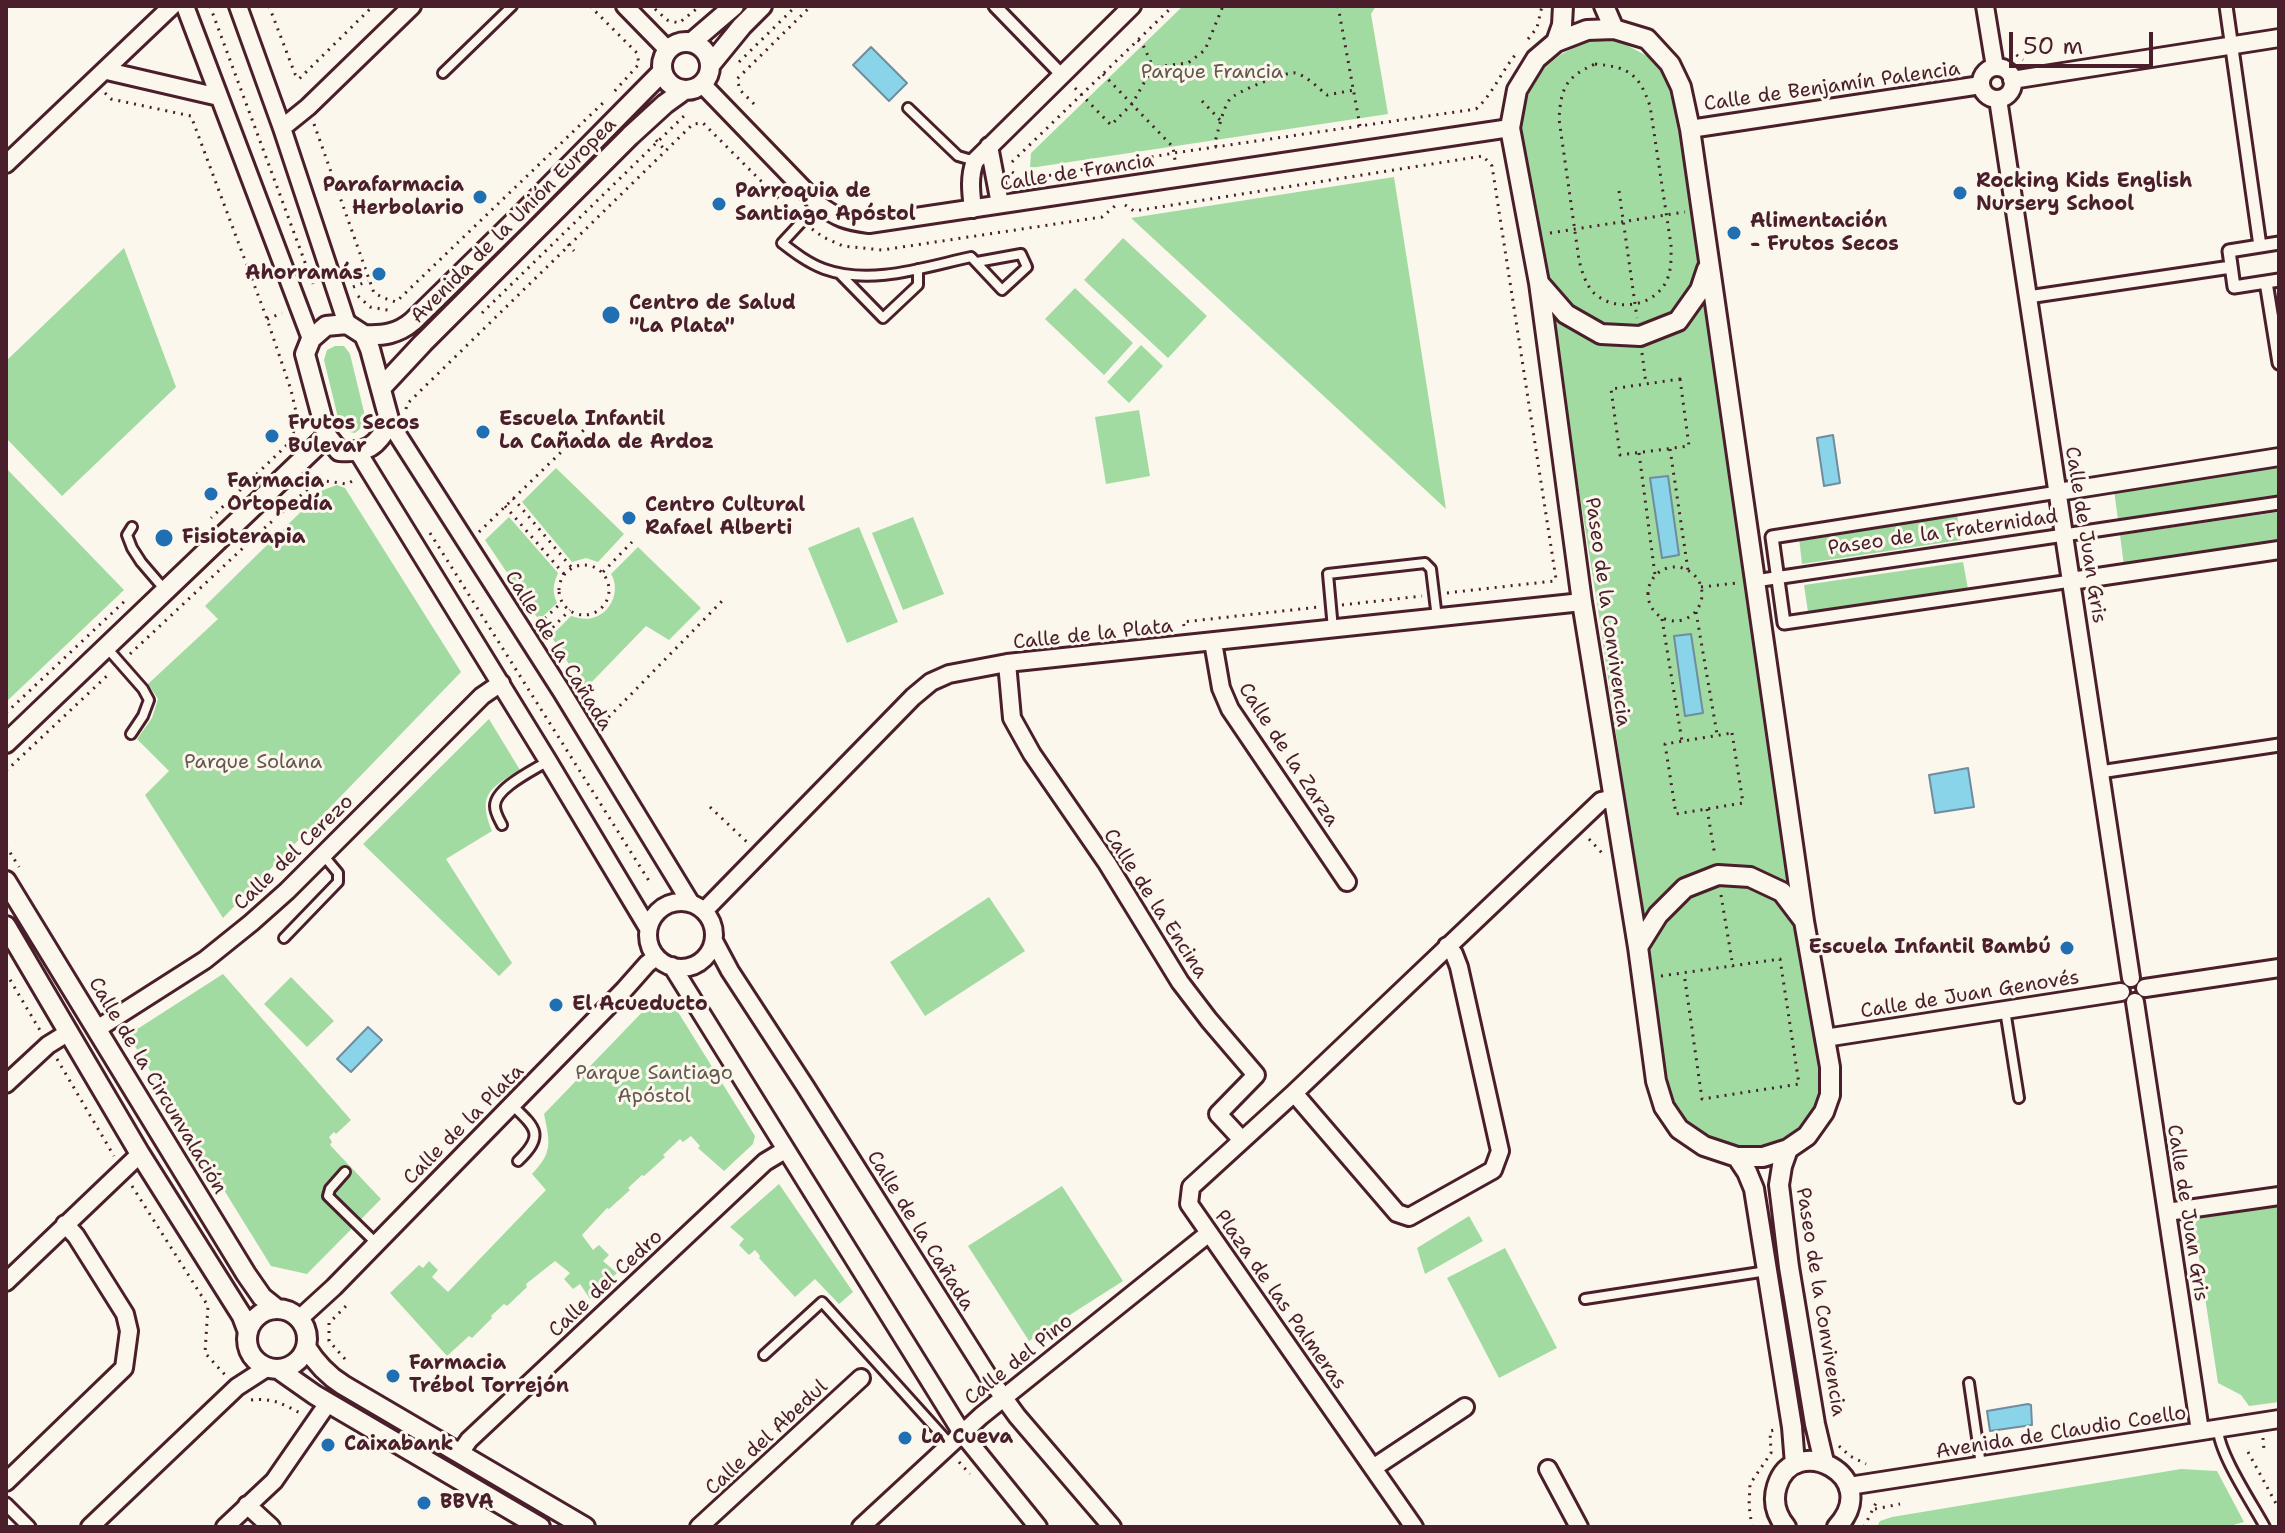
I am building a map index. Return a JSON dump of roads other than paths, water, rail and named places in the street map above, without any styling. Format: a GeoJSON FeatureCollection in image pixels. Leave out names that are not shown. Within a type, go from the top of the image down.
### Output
{"type":"FeatureCollection","features":[{"type":"Feature","properties":{"kind":"street"},"geometry":{"type":"LineString","coordinates":[[6,164],[172,6]]}},
{"type":"Feature","properties":{"kind":"street"},"geometry":{"type":"LineString","coordinates":[[185,6],[311,339]]}},
{"type":"Feature","properties":{"kind":"street"},"geometry":{"type":"LineString","coordinates":[[238,6],[347,324]]}},
{"type":"Feature","properties":{"kind":"street"},"geometry":{"type":"LineString","coordinates":[[282,128],[308,107],[412,6]]}},
{"type":"Feature","properties":{"kind":"street"},"geometry":{"type":"LineString","coordinates":[[625,6],[668,50]]}},
{"type":"Feature","properties":{"kind":"street"},"geometry":{"type":"LineString","coordinates":[[692,42],[708,54],[711,64],[709,76],[706,88],[683,91],[666,81],[662,72],[668,50],[675,45],[692,42],[734,6]]}},
{"type":"Feature","properties":{"kind":"street"},"geometry":{"type":"LineString","coordinates":[[711,64],[762,6]]}},
{"type":"Feature","properties":{"kind":"street"},"geometry":{"type":"LineString","coordinates":[[995,6],[1061,74]]}},
{"type":"Feature","properties":{"kind":"street"},"geometry":{"type":"LineString","coordinates":[[973,209],[971,170],[1061,74],[1132,6]]}},
{"type":"Feature","properties":{"kind":"street"},"geometry":{"type":"LineString","coordinates":[[1556,42],[1562,25],[1563,6]]}},
{"type":"Feature","properties":{"kind":"street"},"geometry":{"type":"LineString","coordinates":[[1604,6],[1614,29]]}},
{"type":"Feature","properties":{"kind":"street"},"geometry":{"type":"LineString","coordinates":[[1985,6],[1995,67]]}},
{"type":"Feature","properties":{"kind":"street"},"geometry":{"type":"LineString","coordinates":[[2226,6],[2260,246]]}},
{"type":"Feature","properties":{"kind":"street","name":"Paseo de la Convivencia"},"geometry":{"type":"LineString","coordinates":[[1614,29],[1647,39],[1670,64],[1681,87],[1690,129],[1804,921],[1830,1067],[1830,1095],[1824,1112],[1807,1136],[1788,1149],[1763,1157],[1737,1157],[1704,1146],[1679,1129],[1664,1107],[1656,1081],[1638,947],[1582,602],[1539,283],[1510,128],[1517,90],[1536,59],[1556,42],[1587,30],[1614,29]]}},
{"type":"Feature","properties":{"kind":"street"},"geometry":{"type":"LineString","coordinates":[[2012,80],[2279,38]]}},
{"type":"Feature","properties":{"kind":"street"},"geometry":{"type":"LineString","coordinates":[[1995,67],[2009,73],[2012,80],[2007,95],[1998,99],[1984,93],[1981,85],[1982,77],[1995,67]]}},
{"type":"Feature","properties":{"kind":"street","name":"Avenida de la Unión Europea"},"geometry":{"type":"LineString","coordinates":[[364,335],[381,336],[407,326],[507,230],[662,72]]}},
{"type":"Feature","properties":{"kind":"street"},"geometry":{"type":"LineString","coordinates":[[100,76],[221,102]]}},
{"type":"Feature","properties":{"kind":"street","name":"Calle de Benjamín Palencia"},"geometry":{"type":"LineString","coordinates":[[1690,129],[1981,85]]}},
{"type":"Feature","properties":{"kind":"street","name":"Calle de Francia"},"geometry":{"type":"LineString","coordinates":[[706,88],[818,204],[847,221],[869,224],[1510,128]]}},
{"type":"Feature","properties":{"kind":"street","name":"Avenida de la Unión Europea"},"geometry":{"type":"LineString","coordinates":[[381,388],[630,136],[683,91]]}},
{"type":"Feature","properties":{"kind":"street","name":"Calle de Juan Gris"},"geometry":{"type":"LineString","coordinates":[[1998,99],[2200,1431]]}},
{"type":"Feature","properties":{"kind":"street"},"geometry":{"type":"LineString","coordinates":[[985,156],[1000,204]]}},
{"type":"Feature","properties":{"kind":"street"},"geometry":{"type":"LineString","coordinates":[[2279,243],[2229,251],[2234,287],[2279,280]]}},
{"type":"Feature","properties":{"kind":"street"},"geometry":{"type":"LineString","coordinates":[[1539,283],[1566,314],[1601,334],[1640,336],[1678,321],[1700,290],[1709,265]]}},
{"type":"Feature","properties":{"kind":"street"},"geometry":{"type":"LineString","coordinates":[[2028,297],[2231,267]]}},
{"type":"Feature","properties":{"kind":"street"},"geometry":{"type":"LineString","coordinates":[[2266,282],[2279,363]]}},
{"type":"Feature","properties":{"kind":"street"},"geometry":{"type":"LineString","coordinates":[[347,324],[364,335],[381,388],[398,419],[377,444],[358,452],[339,451],[327,436],[305,354],[311,339],[326,326],[347,324]]}},
{"type":"Feature","properties":{"kind":"street","name":"Calle de la Cañada"},"geometry":{"type":"LineString","coordinates":[[398,419],[562,692],[697,907]]}},
{"type":"Feature","properties":{"kind":"street"},"geometry":{"type":"LineString","coordinates":[[6,743],[327,436]]}},
{"type":"Feature","properties":{"kind":"street"},"geometry":{"type":"LineString","coordinates":[[358,452],[648,928]]}},
{"type":"Feature","properties":{"kind":"street","name":"Paseo de la Fraternidad"},"geometry":{"type":"LineString","coordinates":[[2058,492],[2279,457]]}},
{"type":"Feature","properties":{"kind":"street"},"geometry":{"type":"LineString","coordinates":[[2058,492],[1772,537],[1784,623],[2279,550]]}},
{"type":"Feature","properties":{"kind":"street","name":"Paseo de la Fraternidad"},"geometry":{"type":"LineString","coordinates":[[1755,581],[2279,503]]}},
{"type":"Feature","properties":{"kind":"street","name":"Calle de la Plata"},"geometry":{"type":"LineString","coordinates":[[697,907],[913,697],[931,682],[949,674],[1007,663],[1582,602]]}},
{"type":"Feature","properties":{"kind":"street","name":"Calle de la Zarza"},"geometry":{"type":"LineString","coordinates":[[1213,642],[1221,688],[1230,709],[1347,882]]}},
{"type":"Feature","properties":{"kind":"street","name":"Calle de la Encina"},"geometry":{"type":"LineString","coordinates":[[1007,663],[1012,718],[1032,754],[1107,863],[1180,982],[1256,1075],[1218,1114],[1242,1140]]}},
{"type":"Feature","properties":{"kind":"street","name":"Calle del Cerezo"},"geometry":{"type":"LineString","coordinates":[[97,1029],[205,960],[251,923],[482,696],[501,683]]}},
{"type":"Feature","properties":{"kind":"street"},"geometry":{"type":"LineString","coordinates":[[2100,772],[2279,745]]}},
{"type":"Feature","properties":{"kind":"street","name":"Plaza de las Palmeras"},"geometry":{"type":"LineString","coordinates":[[1412,1526],[1189,1204],[1191,1187],[1578,822],[1601,801],[1614,798]]}},
{"type":"Feature","properties":{"kind":"street","name":"Paseo de la Convivencia"},"geometry":{"type":"LineString","coordinates":[[1638,947],[1658,915],[1685,888],[1718,875],[1750,877],[1782,892],[1804,921]]}},
{"type":"Feature","properties":{"kind":"street","name":"Calle de la Circunvalación"},"geometry":{"type":"LineString","coordinates":[[6,881],[246,1274],[262,1297],[277,1309]]}},
{"type":"Feature","properties":{"kind":"street"},"geometry":{"type":"LineString","coordinates":[[672,966],[698,963],[714,941],[711,920],[697,907],[679,901],[659,910],[652,918],[648,938],[656,957],[672,966],[956,1438],[1038,1527]]}},
{"type":"Feature","properties":{"kind":"street"},"geometry":{"type":"LineString","coordinates":[[6,926],[140,1154],[242,1316],[248,1332]]}},
{"type":"Feature","properties":{"kind":"street","name":"Calle de la Cañada"},"geometry":{"type":"LineString","coordinates":[[714,941],[730,971],[1003,1398],[1112,1527]]}},
{"type":"Feature","properties":{"kind":"street"},"geometry":{"type":"LineString","coordinates":[[1294,1093],[1397,1213],[1409,1217],[1493,1170],[1500,1151],[1459,967],[1447,946]]}},
{"type":"Feature","properties":{"kind":"street","name":"Calle de la Plata"},"geometry":{"type":"LineString","coordinates":[[299,1319],[334,1287],[656,957]]}},
{"type":"Feature","properties":{"kind":"street","name":"Calle de Juan Genovés"},"geometry":{"type":"LineString","coordinates":[[1825,1038],[2279,968]]}},
{"type":"Feature","properties":{"kind":"street"},"geometry":{"type":"LineString","coordinates":[[6,1084],[48,1045],[69,1032]]}},
{"type":"Feature","properties":{"kind":"street","name":"Paseo de la Convivencia"},"geometry":{"type":"LineString","coordinates":[[1788,1149],[1779,1185],[1789,1267],[1824,1462]]}},
{"type":"Feature","properties":{"kind":"street","name":"Calle del Cedro"},"geometry":{"type":"LineString","coordinates":[[460,1453],[469,1440],[765,1162],[785,1150]]}},
{"type":"Feature","properties":{"kind":"street"},"geometry":{"type":"LineString","coordinates":[[6,1282],[140,1154]]}},
{"type":"Feature","properties":{"kind":"street"},"geometry":{"type":"LineString","coordinates":[[1737,1157],[1754,1189],[1792,1427],[1795,1464]]}},
{"type":"Feature","properties":{"kind":"street"},"geometry":{"type":"LineString","coordinates":[[2167,1212],[2279,1196]]}},
{"type":"Feature","properties":{"kind":"street"},"geometry":{"type":"LineString","coordinates":[[6,1482],[124,1368],[129,1331],[125,1314],[76,1236],[65,1224]]}},
{"type":"Feature","properties":{"kind":"street","name":"Calle del Pino"},"geometry":{"type":"LineString","coordinates":[[861,1527],[1003,1398],[1209,1233]]}},
{"type":"Feature","properties":{"kind":"street"},"geometry":{"type":"LineString","coordinates":[[90,1527],[237,1387],[273,1368],[291,1365],[300,1358],[307,1337],[299,1319],[289,1311],[277,1309],[264,1312],[253,1320],[248,1332],[247,1343],[258,1362],[273,1368],[540,1527]]}},
{"type":"Feature","properties":{"kind":"street"},"geometry":{"type":"LineString","coordinates":[[306,1347],[330,1377],[585,1527]]}},
{"type":"Feature","properties":{"kind":"street","name":"Calle del Abedul"},"geometry":{"type":"LineString","coordinates":[[699,1527],[861,1378]]}},
{"type":"Feature","properties":{"kind":"street"},"geometry":{"type":"LineString","coordinates":[[225,1527],[274,1481],[328,1403]]}},
{"type":"Feature","properties":{"kind":"street"},"geometry":{"type":"LineString","coordinates":[[1373,1468],[1465,1407]]}},
{"type":"Feature","properties":{"kind":"street","name":"Avenida de Claudio Coello"},"geometry":{"type":"LineString","coordinates":[[1849,1486],[2279,1419]]}},
{"type":"Feature","properties":{"kind":"street"},"geometry":{"type":"LineString","coordinates":[[1779,1525],[1774,1497],[1778,1481],[1795,1464],[1808,1460],[1834,1467],[1849,1486],[1850,1505],[1846,1518],[1837,1527]]}},
{"type":"Feature","properties":{"kind":"street"},"geometry":{"type":"LineString","coordinates":[[1548,1469],[1579,1527]]}},
{"type":"Feature","properties":{"kind":"street"},"geometry":{"type":"LineString","coordinates":[[6,1504],[29,1527]]}},
{"type":"Feature","properties":{"kind":"street"},"geometry":{"type":"LineString","coordinates":[[247,1505],[271,1527]]}},
{"type":"Feature","properties":{"kind":"lane"},"geometry":{"type":"LineString","coordinates":[[443,73],[512,6]]}},
{"type":"Feature","properties":{"kind":"lane"},"geometry":{"type":"LineString","coordinates":[[908,108],[958,156],[985,156]]}},
{"type":"Feature","properties":{"kind":"lane"},"geometry":{"type":"LineString","coordinates":[[818,204],[782,243],[803,259],[839,274],[874,276],[971,257],[1002,290],[1027,267],[1021,254],[977,262]]}},
{"type":"Feature","properties":{"kind":"lane"},"geometry":{"type":"LineString","coordinates":[[839,274],[883,318],[918,285],[918,269]]}},
{"type":"Feature","properties":{"kind":"lane"},"geometry":{"type":"LineString","coordinates":[[132,527],[127,535],[132,548],[166,591]]}},
{"type":"Feature","properties":{"kind":"lane"},"geometry":{"type":"LineString","coordinates":[[1333,630],[1328,574],[1425,563],[1431,569],[1437,618]]}},
{"type":"Feature","properties":{"kind":"lane"},"geometry":{"type":"LineString","coordinates":[[107,647],[149,700],[131,734]]}},
{"type":"Feature","properties":{"kind":"lane"},"geometry":{"type":"LineString","coordinates":[[502,825],[494,804],[498,794],[548,761]]}},
{"type":"Feature","properties":{"kind":"lane"},"geometry":{"type":"LineString","coordinates":[[284,938],[338,882],[338,873],[323,855]]}},
{"type":"Feature","properties":{"kind":"lane"},"geometry":{"type":"LineString","coordinates":[[2005,1010],[2019,1098]]}},
{"type":"Feature","properties":{"kind":"lane"},"geometry":{"type":"LineString","coordinates":[[512,1105],[536,1131],[529,1150],[518,1161]]}},
{"type":"Feature","properties":{"kind":"lane"},"geometry":{"type":"LineString","coordinates":[[345,1172],[330,1189],[328,1196],[376,1243]]}},
{"type":"Feature","properties":{"kind":"lane"},"geometry":{"type":"LineString","coordinates":[[1585,1299],[1768,1270]]}},
{"type":"Feature","properties":{"kind":"lane"},"geometry":{"type":"LineString","coordinates":[[764,1355],[822,1302],[956,1438]]}},
{"type":"Feature","properties":{"kind":"lane"},"geometry":{"type":"LineString","coordinates":[[1969,1383],[1981,1465]]}},
{"type":"Feature","properties":{"kind":"lane"},"geometry":{"type":"LineString","coordinates":[[2218,1429],[2218,1438],[2265,1527]]}},
{"type":"Feature","properties":{"kind":"water"},"geometry":{"type":"Polygon","coordinates":[[[871,47],[907,83],[889,101],[853,65],[871,47]]]}},
{"type":"Feature","properties":{"kind":"water"},"geometry":{"type":"Polygon","coordinates":[[[1833,435],[1840,483],[1824,486],[1817,438],[1833,435]]]}},
{"type":"Feature","properties":{"kind":"water"},"geometry":{"type":"Polygon","coordinates":[[[1668,476],[1679,555],[1662,558],[1650,478],[1668,476]]]}},
{"type":"Feature","properties":{"kind":"water"},"geometry":{"type":"Polygon","coordinates":[[[1691,634],[1703,713],[1685,716],[1674,636],[1691,634]]]}},
{"type":"Feature","properties":{"kind":"water"},"geometry":{"type":"Polygon","coordinates":[[[1968,768],[1974,807],[1935,813],[1929,775],[1968,768]]]}},
{"type":"Feature","properties":{"kind":"water"},"geometry":{"type":"Polygon","coordinates":[[[368,1027],[382,1040],[351,1072],[337,1059],[368,1027]]]}},
{"type":"Feature","properties":{"kind":"water"},"geometry":{"type":"Polygon","coordinates":[[[2031,1405],[2032,1425],[1990,1431],[1987,1411],[2031,1405]]]}},
{"type":"Feature","properties":{"kind":"place","name":"Rocking Kids English Nursery School"},"geometry":{"type":"Point","coordinates":[1960,193]}},
{"type":"Feature","properties":{"kind":"place","name":"Parafarmacia Herbolario"},"geometry":{"type":"Point","coordinates":[480,197]}},
{"type":"Feature","properties":{"kind":"place","name":"Parroquia de Santiago Apóstol"},"geometry":{"type":"Point","coordinates":[719,204]}},
{"type":"Feature","properties":{"kind":"place","name":"Alimentación - Frutos Secos"},"geometry":{"type":"Point","coordinates":[1734,233]}},
{"type":"Feature","properties":{"kind":"place","name":"Ahorramás"},"geometry":{"type":"Point","coordinates":[379,274]}},
{"type":"Feature","properties":{"kind":"place","name":"Centro de Salud \"La Plata\""},"geometry":{"type":"Point","coordinates":[611,315]}},
{"type":"Feature","properties":{"kind":"place","name":"Escuela Infantil La Cañada de Ardoz"},"geometry":{"type":"Point","coordinates":[483,432]}},
{"type":"Feature","properties":{"kind":"place","name":"Frutos Secos Bulevar"},"geometry":{"type":"Point","coordinates":[272,436]}},
{"type":"Feature","properties":{"kind":"place","name":"Farmacia Ortopedía"},"geometry":{"type":"Point","coordinates":[211,494]}},
{"type":"Feature","properties":{"kind":"place","name":"Centro Cultural Rafael Alberti"},"geometry":{"type":"Point","coordinates":[629,518]}},
{"type":"Feature","properties":{"kind":"place","name":"Fisioterapia"},"geometry":{"type":"Point","coordinates":[164,538]}},
{"type":"Feature","properties":{"kind":"place","name":"Escuela Infantil Bambú"},"geometry":{"type":"Point","coordinates":[2067,948]}},
{"type":"Feature","properties":{"kind":"place","name":"El Acueducto"},"geometry":{"type":"Point","coordinates":[556,1005]}},
{"type":"Feature","properties":{"kind":"place","name":"Farmacia Trébol Torrejón"},"geometry":{"type":"Point","coordinates":[393,1376]}},
{"type":"Feature","properties":{"kind":"place","name":"La Cueva"},"geometry":{"type":"Point","coordinates":[905,1438]}},
{"type":"Feature","properties":{"kind":"place","name":"Caixabank"},"geometry":{"type":"Point","coordinates":[328,1445]}},
{"type":"Feature","properties":{"kind":"place","name":"BBVA"},"geometry":{"type":"Point","coordinates":[424,1503]}},
{"type":"Feature","properties":{"kind":"park label","name":"Parque Francia"},"geometry":{"type":"Point","coordinates":[1212,73]}},
{"type":"Feature","properties":{"kind":"park label","name":"Parque Solana"},"geometry":{"type":"Point","coordinates":[253,763]}},
{"type":"Feature","properties":{"kind":"park label","name":"Parque Santiago Apóstol"},"geometry":{"type":"Point","coordinates":[654,1086]}}]}
